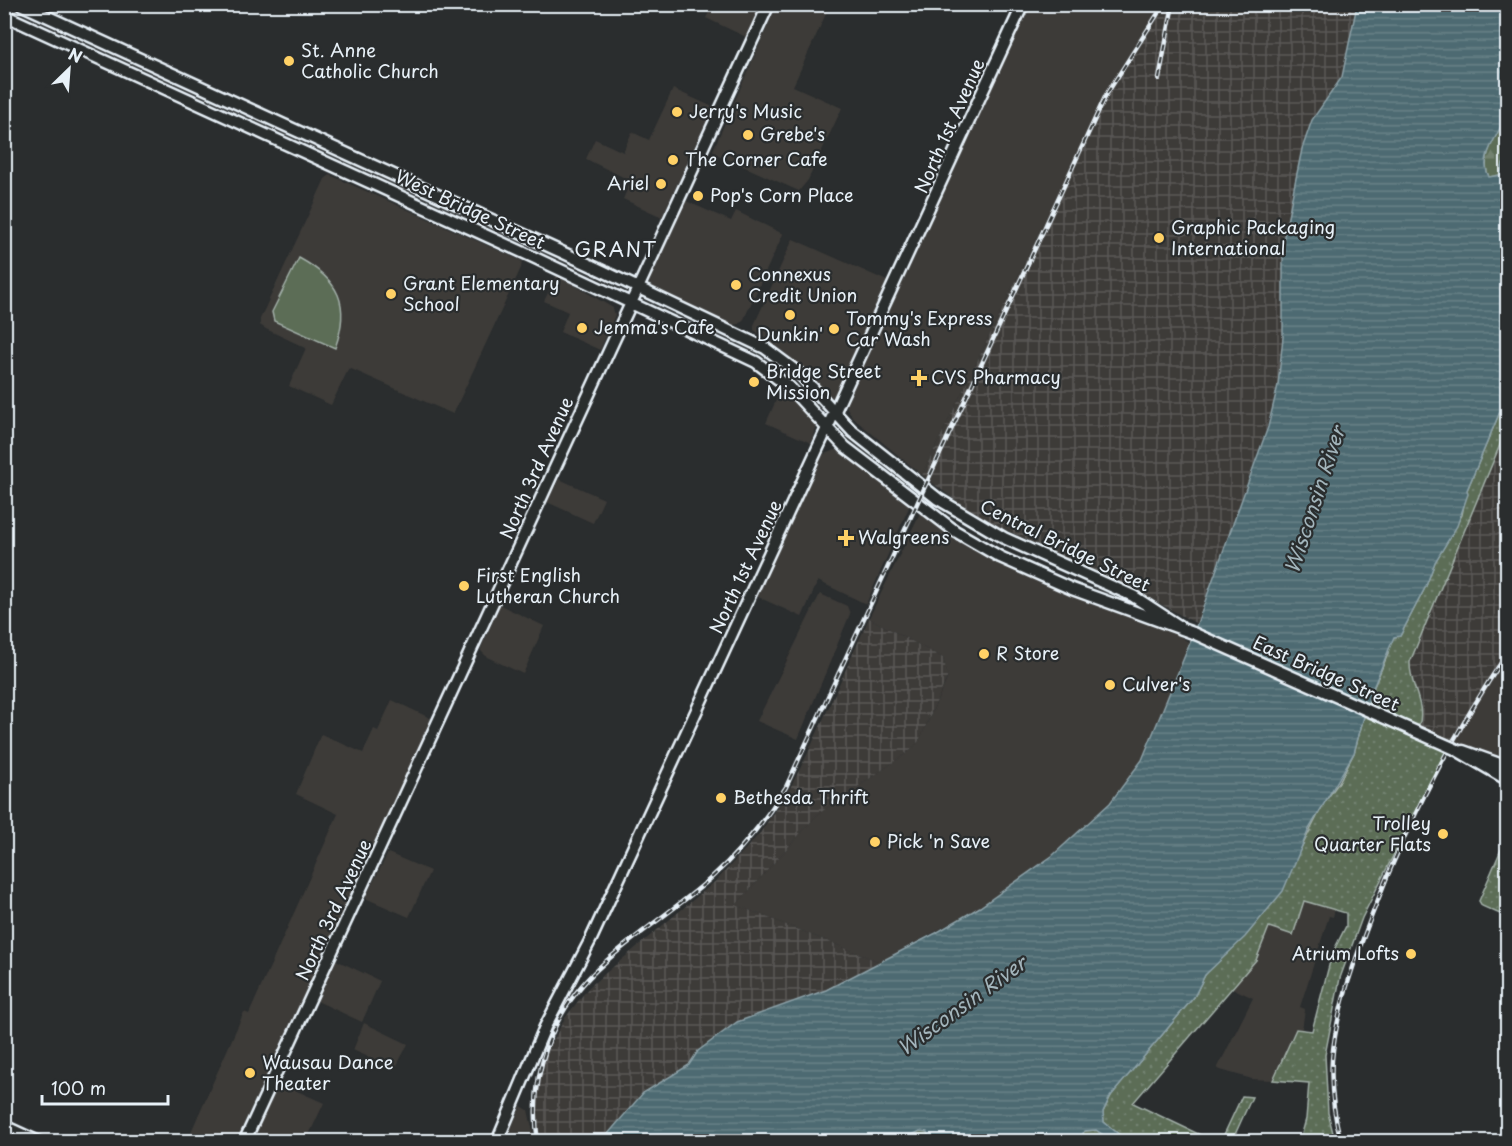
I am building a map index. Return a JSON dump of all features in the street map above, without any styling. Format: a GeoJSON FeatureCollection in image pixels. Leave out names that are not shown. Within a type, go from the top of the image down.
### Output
{"type":"FeatureCollection","features":[{"type":"Feature","properties":{"kind":"main road","name":"West Bridge Street"},"geometry":{"type":"LineString","coordinates":[[20,4],[773,352],[800,374],[835,415],[924,489]]}},
{"type":"Feature","properties":{"kind":"main road","name":"North 3rd Avenue"},"geometry":{"type":"LineString","coordinates":[[244,1142],[769,4]]}},
{"type":"Feature","properties":{"kind":"main road","name":"North 1st Avenue"},"geometry":{"type":"LineString","coordinates":[[497,1142],[548,1020],[587,948],[828,431],[1023,4]]}},
{"type":"Feature","properties":{"kind":"main road","name":"West Bridge Street"},"geometry":{"type":"LineString","coordinates":[[4,15],[514,248],[761,365],[790,388],[828,431],[917,505]]}},
{"type":"Feature","properties":{"kind":"main road","name":"Central Bridge Street"},"geometry":{"type":"LineString","coordinates":[[924,489],[1000,536],[1133,596],[1184,629]]}},
{"type":"Feature","properties":{"kind":"main road","name":"Central Bridge Street"},"geometry":{"type":"LineString","coordinates":[[917,505],[968,539],[1019,566],[1083,594],[1159,623],[1184,629]]}},
{"type":"Feature","properties":{"kind":"main road","name":"East Bridge Street"},"geometry":{"type":"LineString","coordinates":[[1184,629],[1455,749],[1508,780]]}},
{"type":"Feature","properties":{"kind":"main road","name":"East Bridge Street"},"geometry":{"type":"LineString","coordinates":[[1455,749],[1479,754],[1508,767]]}},
{"type":"Feature","properties":{"kind":"street"},"geometry":{"type":"LineString","coordinates":[[4,1125],[40,1142]]}},
{"type":"Feature","properties":{"kind":"shaded area"},"geometry":{"type":"Polygon","coordinates":[[[713,4],[761,5],[746,37],[706,18],[713,4]]]}},
{"type":"Feature","properties":{"kind":"shaded area"},"geometry":{"type":"Polygon","coordinates":[[[1277,4],[1285,8],[1287,4],[1357,5],[1342,77],[1333,93],[1283,337],[1278,385],[1267,427],[1197,624],[1135,590],[1000,527],[963,506],[922,475],[1100,107],[1160,5],[1277,4]]]}},
{"type":"Feature","properties":{"kind":"shaded area"},"geometry":{"type":"Polygon","coordinates":[[[777,5],[830,5],[793,86],[842,108],[808,180],[799,191],[716,154],[713,150],[777,5]]]}},
{"type":"Feature","properties":{"kind":"shaded area"},"geometry":{"type":"Polygon","coordinates":[[[1030,5],[1160,5],[1100,107],[922,475],[853,418],[847,408],[847,403],[1030,5]]]}},
{"type":"Feature","properties":{"kind":"shaded area"},"geometry":{"type":"Polygon","coordinates":[[[673,89],[713,107],[662,217],[623,199],[631,181],[586,159],[595,139],[623,152],[632,132],[649,140],[673,89]]]}},
{"type":"Feature","properties":{"kind":"shaded area","name":"Grant Elementary School"},"geometry":{"type":"Polygon","coordinates":[[[330,175],[522,261],[521,268],[453,414],[349,368],[331,405],[289,386],[306,348],[266,329],[260,325],[260,319],[325,179],[330,175]]]}},
{"type":"Feature","properties":{"kind":"shaded area"},"geometry":{"type":"Polygon","coordinates":[[[686,201],[731,221],[736,211],[783,234],[744,319],[739,324],[731,325],[649,285],[686,201]]]}},
{"type":"Feature","properties":{"kind":"shaded area"},"geometry":{"type":"Polygon","coordinates":[[[793,239],[887,281],[835,395],[831,398],[785,353],[754,330],[754,325],[793,239]]]}},
{"type":"Feature","properties":{"kind":"shaded area"},"geometry":{"type":"Polygon","coordinates":[[[557,275],[613,308],[615,315],[600,350],[560,332],[568,312],[544,301],[557,275]]]}},
{"type":"Feature","properties":{"kind":"shaded area"},"geometry":{"type":"Polygon","coordinates":[[[782,387],[816,425],[811,443],[766,423],[782,387]]]}},
{"type":"Feature","properties":{"kind":"shaded area"},"geometry":{"type":"Polygon","coordinates":[[[1507,428],[1507,653],[1451,740],[1419,726],[1421,704],[1411,678],[1410,662],[1507,428]]]}},
{"type":"Feature","properties":{"kind":"shaded area"},"geometry":{"type":"Polygon","coordinates":[[[835,450],[844,452],[910,505],[866,604],[818,581],[802,617],[756,596],[820,460],[824,454],[835,450]]]}},
{"type":"Feature","properties":{"kind":"shaded area"},"geometry":{"type":"Polygon","coordinates":[[[559,479],[604,499],[593,523],[547,502],[559,479]]]}},
{"type":"Feature","properties":{"kind":"shaded area"},"geometry":{"type":"Polygon","coordinates":[[[922,509],[955,531],[1159,623],[1190,643],[1142,760],[1110,802],[1052,856],[980,907],[880,962],[736,905],[817,815],[911,750],[919,741],[948,677],[943,658],[869,618],[922,509]]]}},
{"type":"Feature","properties":{"kind":"shaded area"},"geometry":{"type":"Polygon","coordinates":[[[820,594],[847,606],[850,614],[798,739],[757,721],[820,594]]]}},
{"type":"Feature","properties":{"kind":"shaded area"},"geometry":{"type":"Polygon","coordinates":[[[500,605],[544,626],[523,674],[487,657],[481,651],[500,605]]]}},
{"type":"Feature","properties":{"kind":"shaded area"},"geometry":{"type":"Polygon","coordinates":[[[869,618],[943,658],[948,676],[919,741],[911,750],[817,815],[736,905],[880,962],[826,990],[737,1022],[698,1051],[689,1065],[643,1093],[601,1141],[543,1141],[538,1131],[536,1103],[539,1079],[547,1052],[565,1018],[589,987],[718,879],[760,833],[790,788],[808,753],[869,618]]]}},
{"type":"Feature","properties":{"kind":"shaded area"},"geometry":{"type":"Polygon","coordinates":[[[1507,653],[1507,770],[1451,740],[1507,653]]]}},
{"type":"Feature","properties":{"kind":"shaded area"},"geometry":{"type":"Polygon","coordinates":[[[392,700],[432,719],[236,1141],[192,1141],[195,1134],[191,1132],[244,1012],[249,1014],[338,814],[296,794],[321,734],[363,753],[374,729],[378,731],[392,700]]]}},
{"type":"Feature","properties":{"kind":"shaded area"},"geometry":{"type":"Polygon","coordinates":[[[388,853],[430,871],[409,917],[365,898],[388,853]]]}},
{"type":"Feature","properties":{"kind":"shaded area"},"geometry":{"type":"Polygon","coordinates":[[[1304,901],[1335,909],[1333,917],[1329,916],[1300,1007],[1305,1009],[1302,1030],[1296,1029],[1273,1080],[1252,1079],[1217,1069],[1253,998],[1232,988],[1256,960],[1269,926],[1304,901]]]}},
{"type":"Feature","properties":{"kind":"shaded area"},"geometry":{"type":"Polygon","coordinates":[[[336,960],[380,981],[362,1022],[317,1001],[336,960]]]}},
{"type":"Feature","properties":{"kind":"shaded area"},"geometry":{"type":"Polygon","coordinates":[[[364,1023],[408,1044],[395,1069],[353,1050],[364,1023]]]}},
{"type":"Feature","properties":{"kind":"shaded area"},"geometry":{"type":"Polygon","coordinates":[[[279,1083],[324,1103],[306,1141],[252,1141],[279,1083]]]}},
{"type":"Feature","properties":{"kind":"shaded area"},"geometry":{"type":"Polygon","coordinates":[[[521,1106],[528,1110],[535,1141],[505,1141],[521,1106]]]}},
{"type":"Feature","properties":{"kind":"green space"},"geometry":{"type":"Polygon","coordinates":[[[1507,106],[1507,150],[1500,175],[1489,177],[1486,160],[1507,106]]]}},
{"type":"Feature","properties":{"kind":"green space"},"geometry":{"type":"Polygon","coordinates":[[[299,258],[324,275],[338,295],[342,318],[335,348],[274,321],[272,312],[299,258]]]}},
{"type":"Feature","properties":{"kind":"green space"},"geometry":{"type":"Polygon","coordinates":[[[1507,395],[1507,428],[1410,662],[1419,702],[1421,718],[1419,726],[1451,740],[1362,918],[1340,978],[1325,1055],[1328,1113],[1335,1141],[1300,1141],[1306,1119],[1309,1083],[1273,1080],[1296,1029],[1312,1031],[1332,954],[1346,926],[1346,913],[1304,901],[1293,935],[1269,927],[1256,960],[1133,1103],[1213,1141],[1127,1141],[1104,1122],[1103,1112],[1112,1094],[1194,997],[1205,975],[1300,850],[1324,803],[1339,782],[1354,753],[1369,698],[1388,654],[1389,642],[1394,637],[1400,636],[1426,586],[1435,562],[1462,515],[1467,490],[1507,395]]]}},
{"type":"Feature","properties":{"kind":"green space"},"geometry":{"type":"Polygon","coordinates":[[[1506,838],[1508,839],[1507,917],[1482,906],[1479,901],[1506,838]]]}},
{"type":"Feature","properties":{"kind":"green space"},"geometry":{"type":"Polygon","coordinates":[[[1242,1096],[1252,1097],[1232,1141],[1221,1141],[1242,1096]]]}},
{"type":"Feature","properties":{"kind":"green space"},"geometry":{"type":"Polygon","coordinates":[[[920,1130],[927,1132],[930,1141],[899,1142],[920,1130]]]}},
{"type":"Feature","properties":{"kind":"green space"},"geometry":{"type":"Polygon","coordinates":[[[1096,1130],[1112,1141],[1080,1142],[1084,1131],[1096,1130]]]}},
{"type":"Feature","properties":{"kind":"water","name":"Wisconsin River"},"geometry":{"type":"Polygon","coordinates":[[[1357,5],[1507,5],[1509,77],[1507,105],[1505,117],[1488,154],[1486,169],[1489,177],[1500,175],[1507,150],[1507,395],[1467,490],[1468,494],[1457,526],[1435,562],[1426,586],[1400,636],[1394,637],[1369,698],[1354,753],[1309,829],[1283,891],[1245,937],[1205,975],[1194,997],[1110,1097],[1103,1112],[1104,1122],[1127,1141],[1112,1141],[1096,1130],[1084,1131],[1080,1142],[930,1141],[927,1132],[920,1131],[899,1142],[601,1142],[643,1093],[689,1065],[698,1051],[737,1022],[826,990],[936,933],[980,907],[1052,856],[1110,803],[1142,760],[1190,643],[1268,427],[1278,385],[1283,337],[1283,241],[1302,149],[1312,120],[1342,77],[1357,5]]]}},
{"type":"Feature","properties":{"kind":"railway"},"geometry":{"type":"LineString","coordinates":[[538,1142],[537,1092],[541,1068],[557,1022],[570,1001],[603,964],[697,890],[732,858],[751,836],[786,787],[1106,95],[1164,4]]}},
{"type":"Feature","properties":{"kind":"railway"},"geometry":{"type":"LineString","coordinates":[[1159,79],[1173,4]]}},
{"type":"Feature","properties":{"kind":"railway"},"geometry":{"type":"LineString","coordinates":[[1341,1142],[1333,1101],[1332,1060],[1341,1006],[1357,954],[1414,815],[1467,716],[1508,652]]}},
{"type":"Feature","properties":{"kind":"place","name":"St. Anne Catholic Church"},"geometry":{"type":"Point","coordinates":[289,61]}},
{"type":"Feature","properties":{"kind":"place","name":"Jerry's Music"},"geometry":{"type":"Point","coordinates":[677,112]}},
{"type":"Feature","properties":{"kind":"place","name":"Grebe's"},"geometry":{"type":"Point","coordinates":[748,135]}},
{"type":"Feature","properties":{"kind":"place","name":"The Corner Cafe"},"geometry":{"type":"Point","coordinates":[673,160]}},
{"type":"Feature","properties":{"kind":"place","name":"Ariel"},"geometry":{"type":"Point","coordinates":[661,184]}},
{"type":"Feature","properties":{"kind":"place","name":"Pop's Corn Place"},"geometry":{"type":"Point","coordinates":[698,196]}},
{"type":"Feature","properties":{"kind":"place","name":"Graphic Packaging International"},"geometry":{"type":"Point","coordinates":[1159,238]}},
{"type":"Feature","properties":{"kind":"place","name":"Connexus Credit Union"},"geometry":{"type":"Point","coordinates":[736,285]}},
{"type":"Feature","properties":{"kind":"place","name":"Grant Elementary School"},"geometry":{"type":"Point","coordinates":[391,294]}},
{"type":"Feature","properties":{"kind":"place","name":"Dunkin'"},"geometry":{"type":"Point","coordinates":[790,315]}},
{"type":"Feature","properties":{"kind":"place","name":"Jemma's Cafe"},"geometry":{"type":"Point","coordinates":[582,328]}},
{"type":"Feature","properties":{"kind":"place","name":"Tommy's Express Car Wash"},"geometry":{"type":"Point","coordinates":[834,329]}},
{"type":"Feature","properties":{"kind":"place","name":"CVS Pharmacy"},"geometry":{"type":"Point","coordinates":[919,378]}},
{"type":"Feature","properties":{"kind":"place","name":"Bridge Street Mission"},"geometry":{"type":"Point","coordinates":[754,382]}},
{"type":"Feature","properties":{"kind":"place","name":"Walgreens"},"geometry":{"type":"Point","coordinates":[846,538]}},
{"type":"Feature","properties":{"kind":"place","name":"First English Lutheran Church"},"geometry":{"type":"Point","coordinates":[464,586]}},
{"type":"Feature","properties":{"kind":"place","name":"R Store"},"geometry":{"type":"Point","coordinates":[984,654]}},
{"type":"Feature","properties":{"kind":"place","name":"Culver's"},"geometry":{"type":"Point","coordinates":[1110,685]}},
{"type":"Feature","properties":{"kind":"place","name":"Bethesda Thrift"},"geometry":{"type":"Point","coordinates":[721,798]}},
{"type":"Feature","properties":{"kind":"place","name":"Trolley Quarter Flats"},"geometry":{"type":"Point","coordinates":[1443,834]}},
{"type":"Feature","properties":{"kind":"place","name":"Pick 'n Save"},"geometry":{"type":"Point","coordinates":[875,842]}},
{"type":"Feature","properties":{"kind":"place","name":"Atrium Lofts"},"geometry":{"type":"Point","coordinates":[1411,954]}},
{"type":"Feature","properties":{"kind":"place","name":"Wausau Dance Theater"},"geometry":{"type":"Point","coordinates":[250,1073]}},
{"type":"Feature","properties":{"kind":"district","name":"GRANT"},"geometry":{"type":"Point","coordinates":[616,250]}}]}
